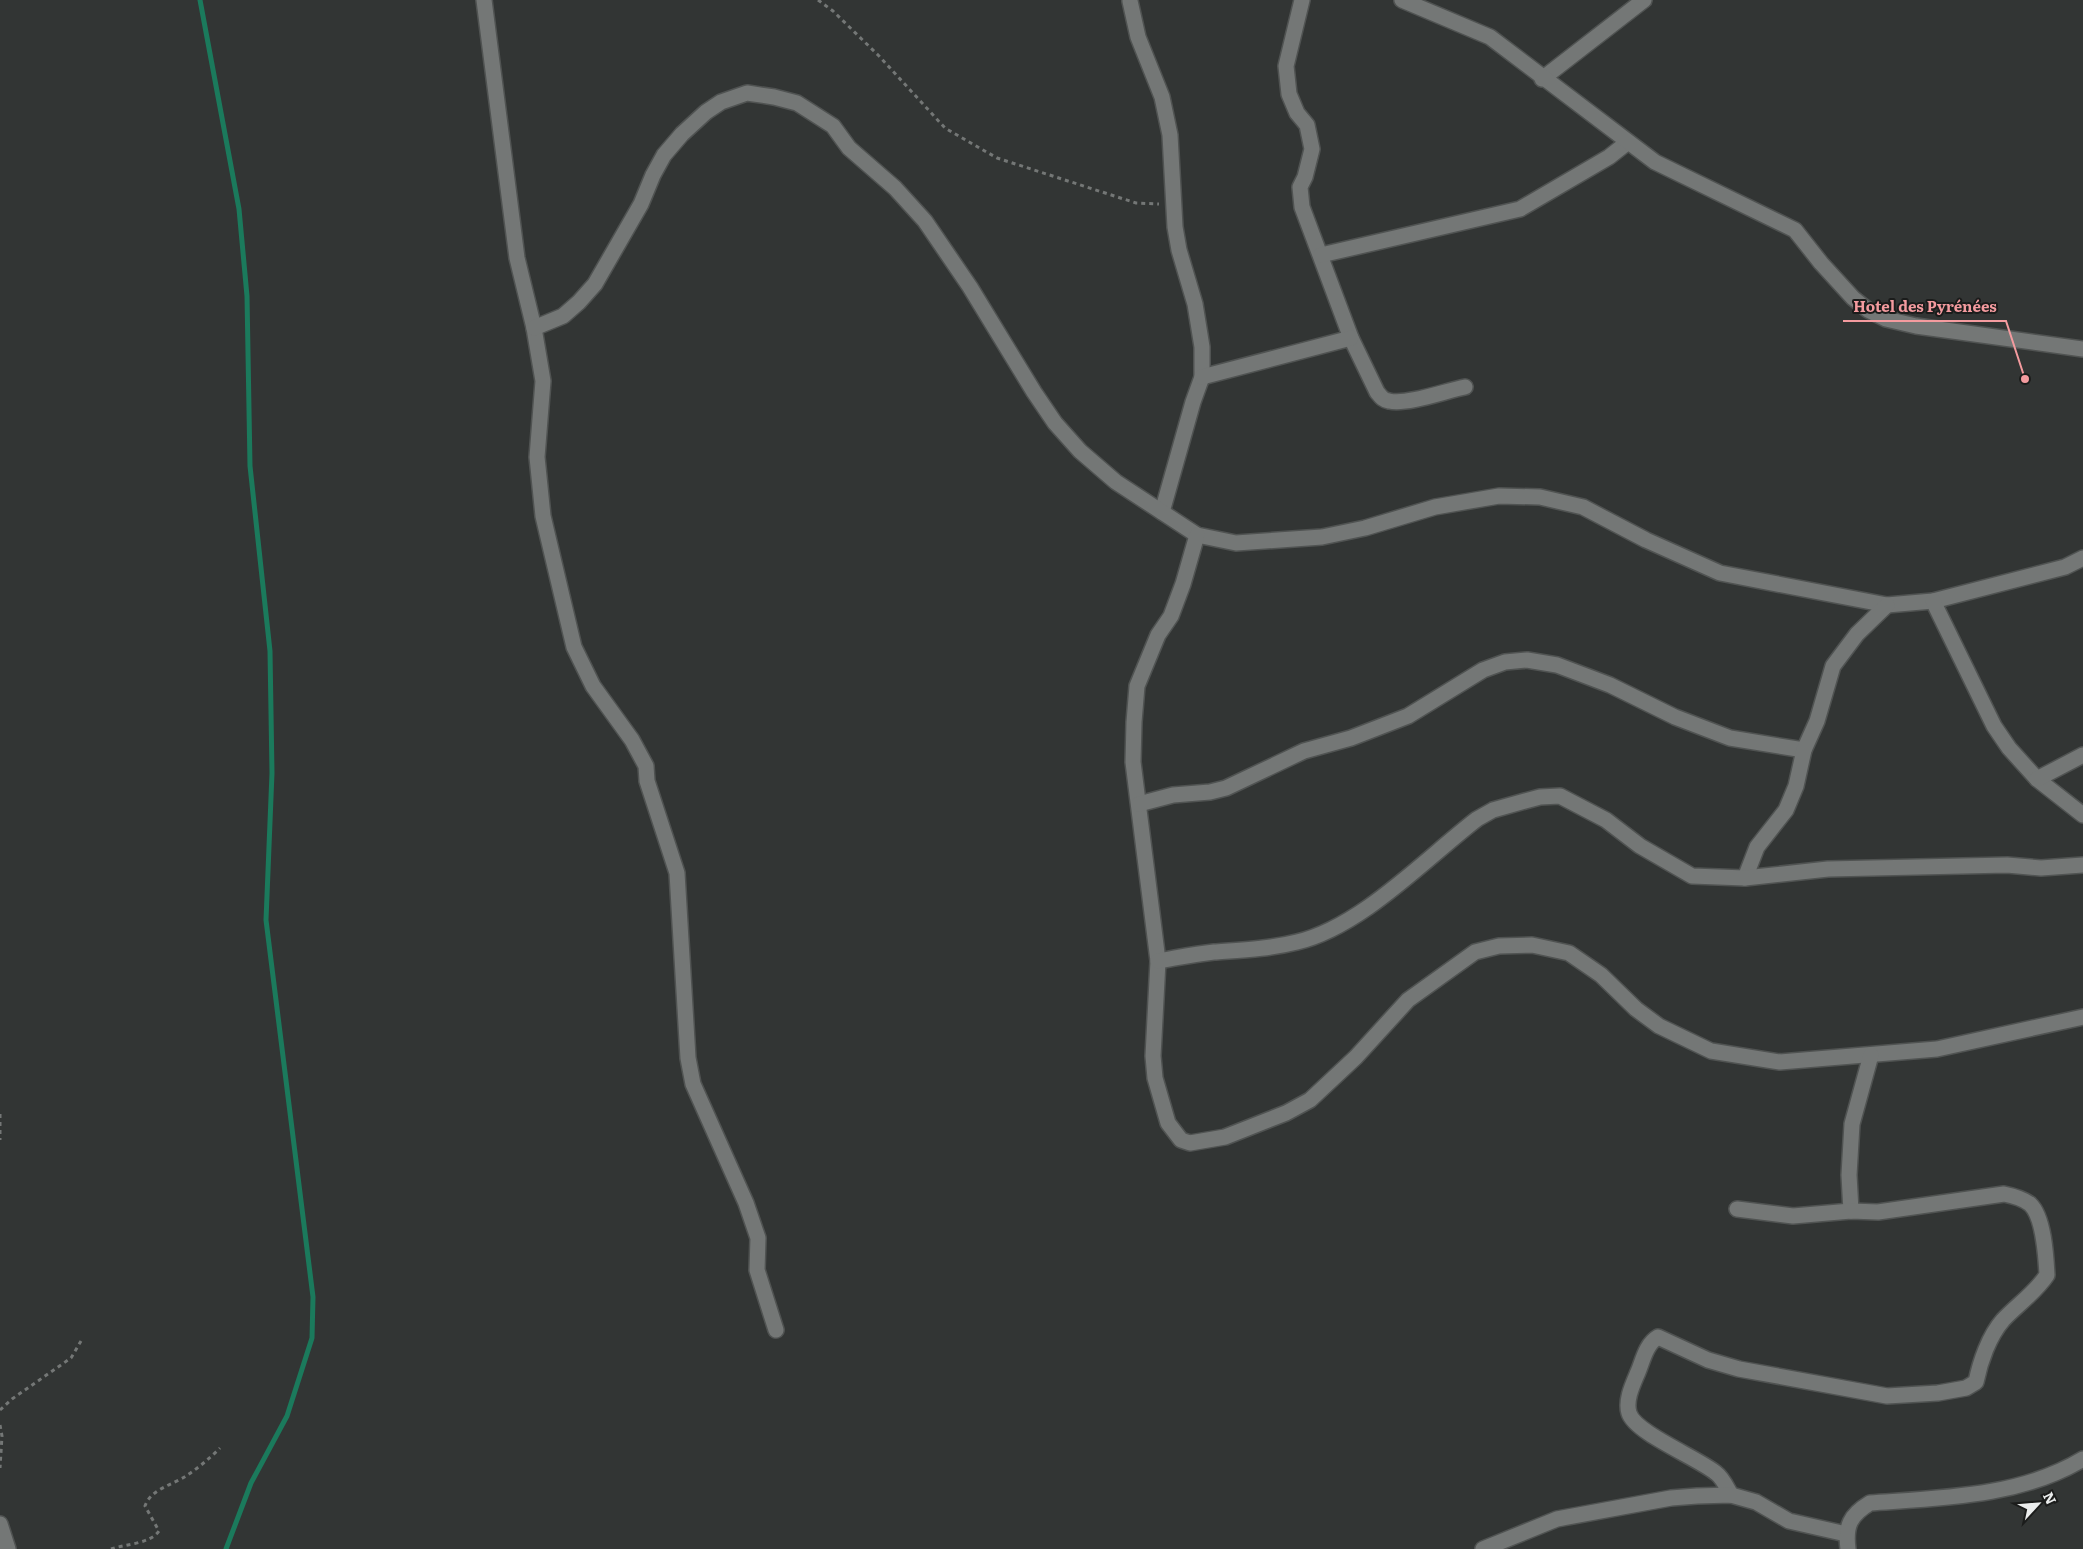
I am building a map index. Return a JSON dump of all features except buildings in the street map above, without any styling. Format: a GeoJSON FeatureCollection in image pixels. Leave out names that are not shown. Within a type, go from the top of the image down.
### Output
{"type":"FeatureCollection","features":[{"type":"Feature","properties":{"kind":"street"},"geometry":{"type":"LineString","coordinates":[[484,0],[517,258],[534,328],[543,381],[537,457],[543,516],[574,647],[593,686],[632,740],[646,766],[647,781],[676,872],[688,1058],[693,1084],[749,1212],[758,1238],[757,1270],[776,1330]]}},
{"type":"Feature","properties":{"kind":"street"},"geometry":{"type":"LineString","coordinates":[[1130,0],[1138,37],[1164,106],[1170,135],[1179,250],[1195,304],[1202,347],[1202,377],[1193,402],[1162,512]]}},
{"type":"Feature","properties":{"kind":"street"},"geometry":{"type":"LineString","coordinates":[[1302,0],[1286,66],[1289,94],[1297,113],[1307,125],[1312,149],[1305,177],[1300,187],[1302,207],[1351,338],[1382,399],[1391,402],[1465,387]]}},
{"type":"Feature","properties":{"kind":"street"},"geometry":{"type":"LineString","coordinates":[[1402,0],[1490,37],[1542,79],[1655,162],[1795,230],[1821,264],[1853,298],[1868,310],[1886,319],[1916,326],[2083,349]]}},
{"type":"Feature","properties":{"kind":"street"},"geometry":{"type":"LineString","coordinates":[[1542,79],[1644,0]]}},
{"type":"Feature","properties":{"kind":"street"},"geometry":{"type":"LineString","coordinates":[[534,328],[563,316],[595,284],[641,204],[653,174],[664,155],[682,134],[706,112],[721,102],[747,93],[774,96],[797,103],[833,126],[867,166],[895,188],[925,221],[970,287],[1005,347],[1055,423],[1080,451],[1116,482],[1197,535],[1236,543],[1312,538],[1365,528],[1435,507],[1499,496],[1540,497],[1583,507],[1646,540],[1720,573],[1887,605],[1933,601],[2057,569],[2083,558]]}},
{"type":"Feature","properties":{"kind":"street"},"geometry":{"type":"LineString","coordinates":[[1321,255],[1520,209],[1609,157],[1628,142]]}},
{"type":"Feature","properties":{"kind":"street"},"geometry":{"type":"LineString","coordinates":[[1202,377],[1351,338]]}},
{"type":"Feature","properties":{"kind":"street"},"geometry":{"type":"LineString","coordinates":[[1197,535],[1183,584],[1171,616],[1158,635],[1137,686],[1133,762],[1158,961],[1153,1056],[1155,1078],[1168,1123],[1181,1140],[1190,1143],[1225,1138],[1286,1113],[1310,1100],[1356,1057],[1408,1000],[1475,952],[1499,946],[1532,945],[1569,953],[1601,975],[1636,1009],[1659,1026],[1711,1051],[1780,1062],[1937,1049],[2083,1017]]}},
{"type":"Feature","properties":{"kind":"street"},"geometry":{"type":"LineString","coordinates":[[1933,601],[1994,726],[2009,748],[2038,779],[2083,815]]}},
{"type":"Feature","properties":{"kind":"street"},"geometry":{"type":"LineString","coordinates":[[1744,878],[1757,847],[1786,810],[1796,786],[1804,750],[1817,721],[1833,666],[1857,634],[1887,605]]}},
{"type":"Feature","properties":{"kind":"street"},"geometry":{"type":"LineString","coordinates":[[1139,804],[1173,795],[1210,792],[1226,788],[1304,751],[1351,738],[1408,716],[1483,670],[1512,661],[1527,660],[1557,665],[1610,685],[1675,717],[1730,738],[1804,750]]}},
{"type":"Feature","properties":{"kind":"street"},"geometry":{"type":"LineString","coordinates":[[2038,779],[2083,755]]}},
{"type":"Feature","properties":{"kind":"street"},"geometry":{"type":"LineString","coordinates":[[1158,961],[1213,952],[1262,948],[1298,942],[1319,934],[1357,914],[1386,893],[1477,818],[1493,810],[1540,797],[1560,796],[1576,804],[1606,820],[1676,868],[1692,876],[1744,878],[1828,870],[2007,865],[2041,868],[2083,864]]}},
{"type":"Feature","properties":{"kind":"street"},"geometry":{"type":"LineString","coordinates":[[1852,1211],[1849,1175],[1852,1124],[1871,1055]]}},
{"type":"Feature","properties":{"kind":"street"},"geometry":{"type":"LineString","coordinates":[[1731,1495],[1718,1474],[1695,1458],[1642,1428],[1629,1415],[1628,1404],[1632,1384],[1648,1347],[1654,1339],[1658,1337],[1708,1360],[1789,1379],[1886,1396],[1938,1393],[1966,1388],[1976,1382],[1979,1368],[2001,1322],[2040,1286],[2047,1275],[2040,1224],[2031,1205],[2020,1198],[2004,1194],[1878,1212],[1852,1211],[1792,1216],[1737,1209]]}},
{"type":"Feature","properties":{"kind":"street"},"geometry":{"type":"LineString","coordinates":[[1483,1549],[1557,1519],[1671,1498],[1731,1495],[1756,1502],[1789,1521],[1847,1542],[1849,1519],[1858,1510],[1870,1503],[1972,1495],[2030,1481],[2083,1459]]}},
{"type":"Feature","properties":{"kind":"street"},"geometry":{"type":"LineString","coordinates":[[0,1524],[8,1549]]}},
{"type":"Feature","properties":{"kind":"path"},"geometry":{"type":"LineString","coordinates":[[818,0],[833,11],[872,49],[945,128],[997,158],[1136,203],[1174,204]]}},
{"type":"Feature","properties":{"kind":"path"},"geometry":{"type":"LineString","coordinates":[[0,1114],[0,1140]]}},
{"type":"Feature","properties":{"kind":"path"},"geometry":{"type":"LineString","coordinates":[[0,1410],[12,1399],[71,1358],[81,1341]]}},
{"type":"Feature","properties":{"kind":"path"},"geometry":{"type":"LineString","coordinates":[[0,1425],[0,1468]]}},
{"type":"Feature","properties":{"kind":"path"},"geometry":{"type":"LineString","coordinates":[[110,1549],[144,1541],[156,1535],[159,1531],[145,1506],[147,1501],[158,1491],[183,1478],[205,1463],[220,1448]]}},
{"type":"Feature","properties":{"kind":"waterway"},"geometry":{"type":"LineString","coordinates":[[200,0],[239,209],[247,296],[250,466],[270,651],[272,773],[266,920],[313,1297],[312,1338],[287,1416],[251,1483],[226,1549]]}},
{"type":"Feature","properties":{"kind":"place","name":"Hotel des Pyrénées"},"geometry":{"type":"Point","coordinates":[2025,379]}}]}
